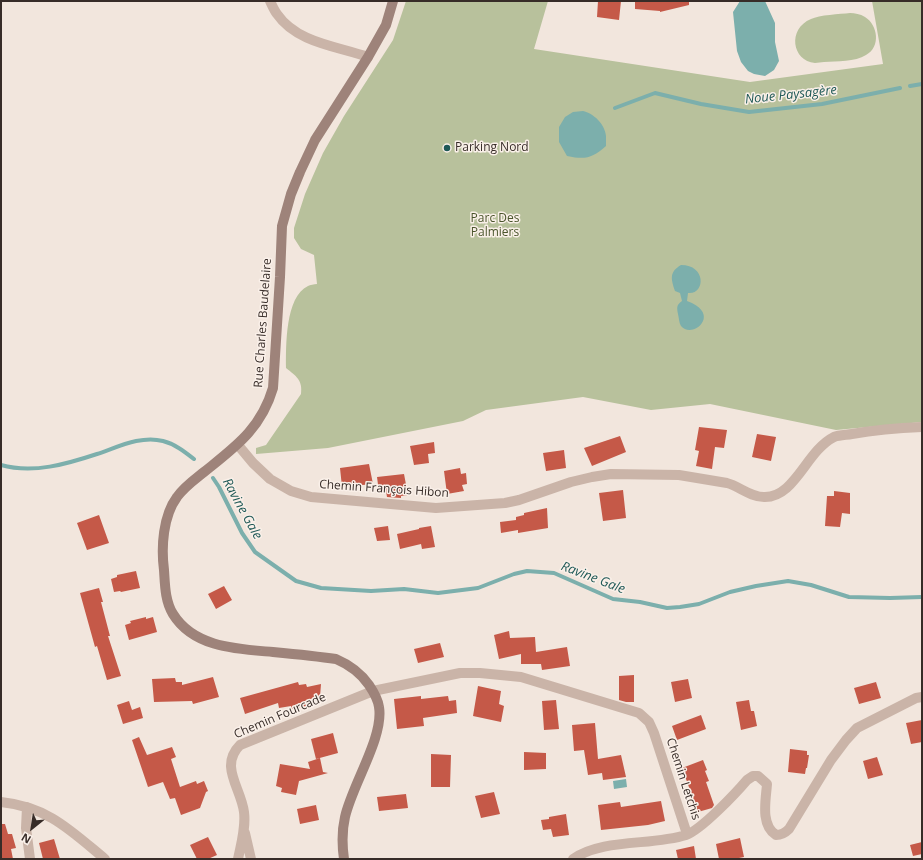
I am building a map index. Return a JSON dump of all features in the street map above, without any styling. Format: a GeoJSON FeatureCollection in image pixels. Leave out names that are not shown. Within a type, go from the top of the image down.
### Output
{"type":"FeatureCollection","features":[{"type":"Feature","properties":{"kind":"main road","name":"Rue Charles Baudelaire"},"geometry":{"type":"LineString","coordinates":[[344,859],[342,845],[345,817],[379,724],[379,706],[373,691],[362,675],[350,665],[336,659],[241,650],[218,645],[190,632],[182,626],[172,613],[166,598],[162,554],[165,523],[176,497],[188,485],[238,445],[257,423],[269,404],[273,388],[282,226],[291,194],[315,140],[368,57],[386,25],[393,1]]}},
{"type":"Feature","properties":{"kind":"street"},"geometry":{"type":"LineString","coordinates":[[270,1],[277,15],[286,24],[308,38],[368,57]]}},
{"type":"Feature","properties":{"kind":"street","name":"Chemin François Hibon"},"geometry":{"type":"LineString","coordinates":[[238,445],[253,463],[270,479],[291,491],[311,497],[436,508],[512,502],[571,482],[611,474],[679,475],[727,483],[734,485],[754,496],[773,496],[781,493],[788,487],[812,455],[835,437],[878,429],[922,427]]}},
{"type":"Feature","properties":{"kind":"street","name":"Chemin Letchis"},"geometry":{"type":"LineString","coordinates":[[373,691],[460,673],[480,673],[521,677],[639,713],[649,722],[654,733],[687,834],[702,826],[747,780],[753,776],[758,776],[767,784],[766,820],[769,829],[776,835],[784,833],[789,829],[831,760],[857,728],[916,698],[922,698]]}},
{"type":"Feature","properties":{"kind":"street","name":"Chemin Fourcade"},"geometry":{"type":"LineString","coordinates":[[238,859],[244,829],[244,813],[239,790],[230,769],[231,757],[234,750],[240,745],[373,691]]}},
{"type":"Feature","properties":{"kind":"street"},"geometry":{"type":"LineString","coordinates":[[1,802],[39,811],[61,823],[105,859]]}},
{"type":"Feature","properties":{"kind":"street"},"geometry":{"type":"LineString","coordinates":[[27,807],[26,828],[30,859]]}},
{"type":"Feature","properties":{"kind":"street"},"geometry":{"type":"LineString","coordinates":[[244,829],[251,859]]}},
{"type":"Feature","properties":{"kind":"street"},"geometry":{"type":"LineString","coordinates":[[573,859],[583,852],[596,849],[672,838],[687,834]]}},
{"type":"Feature","properties":{"kind":"green space","name":"Parc Des Palmiers"},"geometry":{"type":"Polygon","coordinates":[[[406,1],[548,1],[534,49],[750,82],[883,64],[872,1],[922,1],[922,422],[836,430],[710,404],[651,410],[583,397],[486,410],[463,421],[328,448],[256,454],[256,448],[266,445],[301,394],[300,382],[296,376],[286,368],[286,347],[288,323],[295,300],[300,292],[308,286],[317,284],[314,255],[301,249],[294,238],[294,228],[305,194],[323,153],[344,116],[393,40],[406,1]]]}},
{"type":"Feature","properties":{"kind":"green space"},"geometry":{"type":"Polygon","coordinates":[[[850,13],[863,16],[873,25],[876,42],[871,51],[857,59],[840,61],[815,63],[807,61],[801,57],[795,44],[798,30],[803,24],[811,19],[819,17],[850,13]]]}},
{"type":"Feature","properties":{"kind":"water"},"geometry":{"type":"Polygon","coordinates":[[[740,1],[765,1],[775,23],[775,42],[779,61],[774,70],[765,76],[748,71],[741,62],[737,51],[733,12],[740,1]]]}},
{"type":"Feature","properties":{"kind":"water"},"geometry":{"type":"Polygon","coordinates":[[[583,111],[591,114],[601,123],[606,136],[606,146],[597,153],[588,157],[579,158],[567,156],[559,142],[559,127],[565,117],[573,112],[583,111]]]}},
{"type":"Feature","properties":{"kind":"water"},"geometry":{"type":"Polygon","coordinates":[[[681,265],[689,266],[695,270],[699,274],[701,280],[698,289],[694,292],[688,293],[687,301],[698,306],[703,312],[704,318],[702,324],[692,330],[686,329],[680,325],[677,308],[682,301],[680,293],[675,291],[672,279],[674,270],[681,265]]]}},
{"type":"Feature","properties":{"kind":"water"},"geometry":{"type":"Polygon","coordinates":[[[626,779],[627,787],[614,789],[613,781],[626,779]]]}},
{"type":"Feature","properties":{"kind":"building"},"geometry":{"type":"Polygon","coordinates":[[[598,1],[621,1],[619,20],[597,17],[598,1]]]}},
{"type":"Feature","properties":{"kind":"building"},"geometry":{"type":"Polygon","coordinates":[[[635,1],[689,1],[689,5],[660,12],[635,9],[635,1]]]}},
{"type":"Feature","properties":{"kind":"building"},"geometry":{"type":"Polygon","coordinates":[[[699,427],[727,430],[724,448],[715,447],[712,469],[696,466],[699,451],[695,450],[699,427]]]}},
{"type":"Feature","properties":{"kind":"building"},"geometry":{"type":"Polygon","coordinates":[[[757,434],[776,437],[771,461],[752,457],[757,434]]]}},
{"type":"Feature","properties":{"kind":"building"},"geometry":{"type":"Polygon","coordinates":[[[620,436],[626,452],[592,466],[584,448],[620,436]]]}},
{"type":"Feature","properties":{"kind":"building"},"geometry":{"type":"Polygon","coordinates":[[[434,442],[435,453],[428,454],[429,463],[414,465],[410,446],[434,442]]]}},
{"type":"Feature","properties":{"kind":"building"},"geometry":{"type":"Polygon","coordinates":[[[564,450],[566,468],[546,471],[543,453],[564,450]]]}},
{"type":"Feature","properties":{"kind":"building"},"geometry":{"type":"Polygon","coordinates":[[[369,464],[373,484],[342,487],[340,468],[369,464]]]}},
{"type":"Feature","properties":{"kind":"building"},"geometry":{"type":"Polygon","coordinates":[[[460,468],[461,474],[466,473],[467,484],[462,485],[464,491],[447,494],[444,471],[460,468]]]}},
{"type":"Feature","properties":{"kind":"building"},"geometry":{"type":"Polygon","coordinates":[[[404,474],[408,495],[401,496],[401,498],[387,497],[386,491],[379,492],[377,477],[404,474]]]}},
{"type":"Feature","properties":{"kind":"building"},"geometry":{"type":"Polygon","coordinates":[[[623,490],[626,518],[603,521],[599,493],[623,490]]]}},
{"type":"Feature","properties":{"kind":"building"},"geometry":{"type":"Polygon","coordinates":[[[834,491],[850,493],[850,514],[842,513],[840,527],[825,526],[827,496],[834,496],[834,491]]]}},
{"type":"Feature","properties":{"kind":"building"},"geometry":{"type":"Polygon","coordinates":[[[547,508],[548,528],[518,533],[518,530],[501,533],[500,522],[516,520],[516,517],[524,515],[524,513],[547,508]]]}},
{"type":"Feature","properties":{"kind":"building"},"geometry":{"type":"Polygon","coordinates":[[[99,515],[109,543],[87,550],[77,523],[99,515]]]}},
{"type":"Feature","properties":{"kind":"building"},"geometry":{"type":"Polygon","coordinates":[[[388,526],[390,540],[377,541],[374,528],[388,526]]]}},
{"type":"Feature","properties":{"kind":"building"},"geometry":{"type":"Polygon","coordinates":[[[431,526],[435,547],[422,549],[421,544],[400,549],[397,534],[431,526]]]}},
{"type":"Feature","properties":{"kind":"building"},"geometry":{"type":"Polygon","coordinates":[[[136,571],[140,588],[114,592],[111,579],[117,577],[117,575],[136,571]]]}},
{"type":"Feature","properties":{"kind":"building"},"geometry":{"type":"Polygon","coordinates":[[[224,586],[232,600],[216,609],[208,594],[224,586]]]}},
{"type":"Feature","properties":{"kind":"building"},"geometry":{"type":"Polygon","coordinates":[[[99,588],[110,636],[108,636],[121,676],[107,680],[97,646],[95,647],[80,593],[99,588]]]}},
{"type":"Feature","properties":{"kind":"building"},"geometry":{"type":"Polygon","coordinates":[[[146,617],[146,619],[153,617],[157,632],[129,640],[125,625],[131,623],[130,621],[146,617]]]}},
{"type":"Feature","properties":{"kind":"building"},"geometry":{"type":"Polygon","coordinates":[[[509,631],[510,638],[535,637],[536,652],[567,647],[570,666],[542,670],[541,664],[521,664],[521,654],[499,659],[494,635],[509,631]]]}},
{"type":"Feature","properties":{"kind":"building"},"geometry":{"type":"Polygon","coordinates":[[[440,643],[444,657],[418,663],[414,649],[440,643]]]}},
{"type":"Feature","properties":{"kind":"building"},"geometry":{"type":"Polygon","coordinates":[[[634,675],[634,702],[619,700],[619,676],[634,675]]]}},
{"type":"Feature","properties":{"kind":"building"},"geometry":{"type":"Polygon","coordinates":[[[213,677],[219,697],[193,704],[192,701],[154,702],[152,679],[175,678],[176,682],[182,682],[182,685],[213,677]]]}},
{"type":"Feature","properties":{"kind":"building"},"geometry":{"type":"Polygon","coordinates":[[[688,679],[692,698],[675,702],[671,682],[688,679]]]}},
{"type":"Feature","properties":{"kind":"building"},"geometry":{"type":"Polygon","coordinates":[[[298,682],[299,685],[306,684],[307,687],[321,684],[320,697],[310,699],[311,705],[292,709],[291,706],[279,708],[278,703],[245,714],[240,698],[298,682]]]}},
{"type":"Feature","properties":{"kind":"building"},"geometry":{"type":"Polygon","coordinates":[[[876,682],[881,698],[859,704],[854,688],[876,682]]]}},
{"type":"Feature","properties":{"kind":"building"},"geometry":{"type":"Polygon","coordinates":[[[478,686],[501,691],[499,704],[504,706],[501,722],[473,716],[478,686]]]}},
{"type":"Feature","properties":{"kind":"building"},"geometry":{"type":"Polygon","coordinates":[[[421,696],[421,699],[448,696],[449,701],[456,700],[457,713],[423,718],[424,726],[397,729],[394,699],[421,696]]]}},
{"type":"Feature","properties":{"kind":"building"},"geometry":{"type":"Polygon","coordinates":[[[556,700],[559,729],[544,730],[542,701],[556,700]]]}},
{"type":"Feature","properties":{"kind":"building"},"geometry":{"type":"Polygon","coordinates":[[[749,700],[751,711],[754,711],[757,726],[741,730],[736,702],[749,700]]]}},
{"type":"Feature","properties":{"kind":"building"},"geometry":{"type":"Polygon","coordinates":[[[129,701],[132,710],[140,707],[143,718],[123,724],[117,705],[129,701]]]}},
{"type":"Feature","properties":{"kind":"building"},"geometry":{"type":"Polygon","coordinates":[[[701,715],[706,729],[677,740],[672,726],[701,715]]]}},
{"type":"Feature","properties":{"kind":"building"},"geometry":{"type":"Polygon","coordinates":[[[922,720],[922,742],[911,744],[906,723],[922,720]]]}},
{"type":"Feature","properties":{"kind":"building"},"geometry":{"type":"Polygon","coordinates":[[[595,723],[598,759],[621,755],[626,777],[603,780],[602,773],[588,775],[584,750],[574,751],[572,725],[595,723]]]}},
{"type":"Feature","properties":{"kind":"building"},"geometry":{"type":"Polygon","coordinates":[[[333,733],[338,753],[316,759],[311,739],[333,733]]]}},
{"type":"Feature","properties":{"kind":"building"},"geometry":{"type":"Polygon","coordinates":[[[139,737],[147,755],[172,747],[176,757],[171,759],[180,787],[196,781],[197,784],[204,781],[208,791],[206,792],[200,808],[181,815],[175,798],[170,799],[163,782],[148,787],[132,740],[139,737]]]}},
{"type":"Feature","properties":{"kind":"building"},"geometry":{"type":"Polygon","coordinates":[[[790,749],[807,751],[807,755],[809,755],[805,774],[788,772],[790,749]]]}},
{"type":"Feature","properties":{"kind":"building"},"geometry":{"type":"Polygon","coordinates":[[[524,752],[546,753],[546,769],[524,770],[524,752]]]}},
{"type":"Feature","properties":{"kind":"building"},"geometry":{"type":"Polygon","coordinates":[[[431,754],[451,755],[450,787],[431,787],[431,754]]]}},
{"type":"Feature","properties":{"kind":"building"},"geometry":{"type":"Polygon","coordinates":[[[877,757],[883,775],[868,779],[863,761],[877,757]]]}},
{"type":"Feature","properties":{"kind":"building"},"geometry":{"type":"Polygon","coordinates":[[[320,758],[323,772],[328,773],[299,781],[296,795],[281,792],[282,788],[276,786],[280,764],[310,769],[308,762],[320,758]]]}},
{"type":"Feature","properties":{"kind":"building"},"geometry":{"type":"Polygon","coordinates":[[[703,760],[709,781],[706,782],[714,805],[712,808],[698,812],[682,768],[703,760]]]}},
{"type":"Feature","properties":{"kind":"building"},"geometry":{"type":"Polygon","coordinates":[[[494,792],[500,814],[481,818],[475,796],[494,792]]]}},
{"type":"Feature","properties":{"kind":"building"},"geometry":{"type":"Polygon","coordinates":[[[406,794],[408,808],[379,811],[377,797],[406,794]]]}},
{"type":"Feature","properties":{"kind":"building"},"geometry":{"type":"Polygon","coordinates":[[[661,801],[665,821],[648,825],[601,830],[598,805],[620,802],[621,807],[661,801]]]}},
{"type":"Feature","properties":{"kind":"building"},"geometry":{"type":"Polygon","coordinates":[[[316,805],[319,820],[300,824],[297,809],[316,805]]]}},
{"type":"Feature","properties":{"kind":"building"},"geometry":{"type":"Polygon","coordinates":[[[566,814],[569,835],[553,837],[551,829],[543,830],[541,820],[566,814]]]}},
{"type":"Feature","properties":{"kind":"building"},"geometry":{"type":"Polygon","coordinates":[[[1,824],[5,824],[8,834],[12,834],[16,848],[11,849],[13,859],[1,859],[1,824]]]}},
{"type":"Feature","properties":{"kind":"building"},"geometry":{"type":"Polygon","coordinates":[[[208,837],[217,855],[208,859],[197,859],[190,845],[208,837]]]}},
{"type":"Feature","properties":{"kind":"building"},"geometry":{"type":"Polygon","coordinates":[[[740,838],[744,857],[719,859],[716,844],[740,838]]]}},
{"type":"Feature","properties":{"kind":"building"},"geometry":{"type":"Polygon","coordinates":[[[54,839],[60,859],[43,859],[39,843],[54,839]]]}},
{"type":"Feature","properties":{"kind":"building"},"geometry":{"type":"Polygon","coordinates":[[[922,842],[922,854],[913,856],[910,845],[922,842]]]}},
{"type":"Feature","properties":{"kind":"building"},"geometry":{"type":"Polygon","coordinates":[[[694,846],[696,859],[678,859],[676,850],[694,846]]]}},
{"type":"Feature","properties":{"kind":"waterway","name":"Noue Paysagère"},"geometry":{"type":"LineString","coordinates":[[910,86],[922,84]]}},
{"type":"Feature","properties":{"kind":"waterway","name":"Noue Paysagère"},"geometry":{"type":"LineString","coordinates":[[615,108],[655,93],[701,104],[749,112],[822,104],[900,88]]}},
{"type":"Feature","properties":{"kind":"waterway","name":"Ravine Gale"},"geometry":{"type":"LineString","coordinates":[[1,465],[13,468],[50,467],[86,458],[130,443],[146,440],[167,442],[180,448],[194,459]]}},
{"type":"Feature","properties":{"kind":"waterway","name":"Ravine Gale"},"geometry":{"type":"LineString","coordinates":[[213,478],[242,533],[255,552],[296,581],[321,588],[371,591],[404,589],[438,593],[478,588],[514,574],[527,571],[554,573],[613,599],[640,602],[667,608],[699,604],[730,592],[788,581],[811,585],[849,597],[922,597]]}},
{"type":"Feature","properties":{"kind":"place","name":"Parking Nord"},"geometry":{"type":"Point","coordinates":[447,148]}}]}
